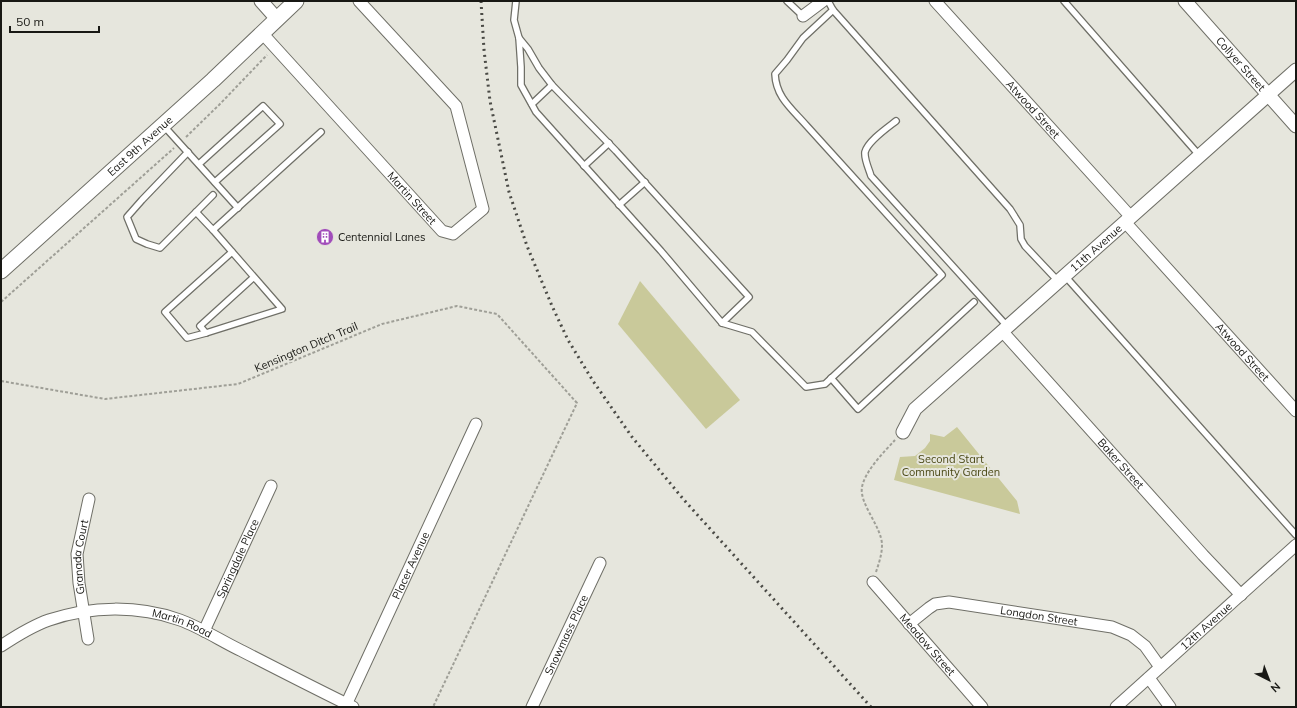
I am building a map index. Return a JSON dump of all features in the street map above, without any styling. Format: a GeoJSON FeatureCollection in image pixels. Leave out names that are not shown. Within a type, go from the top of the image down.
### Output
{"type":"FeatureCollection","features":[{"type":"Feature","properties":{"kind":"main road","name":"East 9th Avenue"},"geometry":{"type":"LineString","coordinates":[[1,271],[296,1]]}},
{"type":"Feature","properties":{"kind":"street"},"geometry":{"type":"LineString","coordinates":[[261,1],[277,19]]}},
{"type":"Feature","properties":{"kind":"street","name":"Martin Street"},"geometry":{"type":"LineString","coordinates":[[262,33],[442,231],[453,234],[483,209],[456,106],[360,1]]}},
{"type":"Feature","properties":{"kind":"street"},"geometry":{"type":"LineString","coordinates":[[803,16],[823,1]]}},
{"type":"Feature","properties":{"kind":"street","name":"Atwood Street"},"geometry":{"type":"LineString","coordinates":[[935,1],[1296,411]]}},
{"type":"Feature","properties":{"kind":"street","name":"Collyer Street"},"geometry":{"type":"LineString","coordinates":[[1185,1],[1296,126]]}},
{"type":"Feature","properties":{"kind":"street","name":"11th Avenue"},"geometry":{"type":"LineString","coordinates":[[903,432],[915,408],[1296,70]]}},
{"type":"Feature","properties":{"kind":"street","name":"Baker Street"},"geometry":{"type":"LineString","coordinates":[[1005,328],[1203,555],[1241,595]]}},
{"type":"Feature","properties":{"kind":"street","name":"Placer Avenue"},"geometry":{"type":"LineString","coordinates":[[348,706],[476,424]]}},
{"type":"Feature","properties":{"kind":"street","name":"Springdale Place"},"geometry":{"type":"LineString","coordinates":[[204,631],[271,486]]}},
{"type":"Feature","properties":{"kind":"street","name":"Granada Court"},"geometry":{"type":"LineString","coordinates":[[88,639],[79,583],[77,554],[89,499]]}},
{"type":"Feature","properties":{"kind":"street","name":"12th Avenue"},"geometry":{"type":"LineString","coordinates":[[1116,707],[1296,545]]}},
{"type":"Feature","properties":{"kind":"street","name":"Snowmass Place"},"geometry":{"type":"LineString","coordinates":[[532,707],[600,563]]}},
{"type":"Feature","properties":{"kind":"street","name":"Meadow Street"},"geometry":{"type":"LineString","coordinates":[[873,582],[982,707]]}},
{"type":"Feature","properties":{"kind":"street","name":"Longdon Street"},"geometry":{"type":"LineString","coordinates":[[909,624],[935,604],[949,602],[1112,627],[1131,635],[1145,646],[1160,667]]}},
{"type":"Feature","properties":{"kind":"street","name":"Martin Road"},"geometry":{"type":"LineString","coordinates":[[1,646],[17,635],[48,620],[84,611],[118,609],[144,611],[179,620],[204,631],[348,706]]}},
{"type":"Feature","properties":{"kind":"street"},"geometry":{"type":"LineString","coordinates":[[1149,678],[1170,707]]}},
{"type":"Feature","properties":{"kind":"lane"},"geometry":{"type":"LineString","coordinates":[[516,1],[514,20],[519,38],[521,85],[536,112],[661,251],[722,323],[752,332],[806,387],[825,384],[942,275],[788,105],[778,91],[775,74],[803,38],[833,10]]}},
{"type":"Feature","properties":{"kind":"lane"},"geometry":{"type":"LineString","coordinates":[[787,1],[803,16]]}},
{"type":"Feature","properties":{"kind":"lane"},"geometry":{"type":"LineString","coordinates":[[828,1],[833,10],[1010,209],[1020,225],[1021,239],[1025,246],[1061,278],[1296,535]]}},
{"type":"Feature","properties":{"kind":"lane"},"geometry":{"type":"LineString","coordinates":[[1064,1],[1199,155]]}},
{"type":"Feature","properties":{"kind":"lane"},"geometry":{"type":"LineString","coordinates":[[519,38],[528,48],[539,68],[552,85],[609,143],[749,297],[722,323]]}},
{"type":"Feature","properties":{"kind":"lane"},"geometry":{"type":"LineString","coordinates":[[532,104],[552,85]]}},
{"type":"Feature","properties":{"kind":"lane"},"geometry":{"type":"LineString","coordinates":[[199,164],[263,106],[280,124],[215,182]]}},
{"type":"Feature","properties":{"kind":"lane"},"geometry":{"type":"LineString","coordinates":[[896,121],[874,138],[865,151],[865,158],[871,176],[1005,328]]}},
{"type":"Feature","properties":{"kind":"lane"},"geometry":{"type":"LineString","coordinates":[[163,124],[238,208]]}},
{"type":"Feature","properties":{"kind":"lane"},"geometry":{"type":"LineString","coordinates":[[213,230],[321,132]]}},
{"type":"Feature","properties":{"kind":"lane"},"geometry":{"type":"LineString","coordinates":[[584,166],[609,143]]}},
{"type":"Feature","properties":{"kind":"lane"},"geometry":{"type":"LineString","coordinates":[[188,152],[127,217],[136,238],[147,244],[160,248],[213,195]]}},
{"type":"Feature","properties":{"kind":"lane"},"geometry":{"type":"LineString","coordinates":[[619,205],[645,182]]}},
{"type":"Feature","properties":{"kind":"lane"},"geometry":{"type":"LineString","coordinates":[[196,212],[213,230],[282,309],[187,338],[165,312],[232,252]]}},
{"type":"Feature","properties":{"kind":"lane"},"geometry":{"type":"LineString","coordinates":[[206,333],[200,326],[254,277]]}},
{"type":"Feature","properties":{"kind":"lane"},"geometry":{"type":"LineString","coordinates":[[831,378],[858,408],[974,302]]}},
{"type":"Feature","properties":{"kind":"path"},"geometry":{"type":"LineString","coordinates":[[1,302],[180,143],[220,105],[266,57],[269,50]]}},
{"type":"Feature","properties":{"kind":"path","name":"Kensington Ditch Trail"},"geometry":{"type":"LineString","coordinates":[[1,381],[105,399],[238,384],[382,324],[458,306],[497,314],[577,403],[433,707]]}},
{"type":"Feature","properties":{"kind":"path"},"geometry":{"type":"LineString","coordinates":[[873,582],[881,555],[882,544],[880,533],[864,499],[862,488],[866,476],[884,451],[903,432]]}},
{"type":"Feature","properties":{"kind":"green space"},"geometry":{"type":"Polygon","coordinates":[[[640,281],[740,400],[706,429],[618,324],[640,281]]]}},
{"type":"Feature","properties":{"kind":"green space","name":"Second Start Community Garden"},"geometry":{"type":"Polygon","coordinates":[[[957,427],[1017,501],[1020,514],[894,480],[900,457],[915,456],[925,448],[930,441],[930,434],[944,437],[957,427]]]}},
{"type":"Feature","properties":{"kind":"railway"},"geometry":{"type":"LineString","coordinates":[[481,1],[484,50],[490,101],[509,192],[527,246],[568,340],[593,381],[632,437],[684,500],[871,707]]}},
{"type":"Feature","properties":{"kind":"place","name":"Centennial Lanes"},"geometry":{"type":"Point","coordinates":[325,237]}}]}
